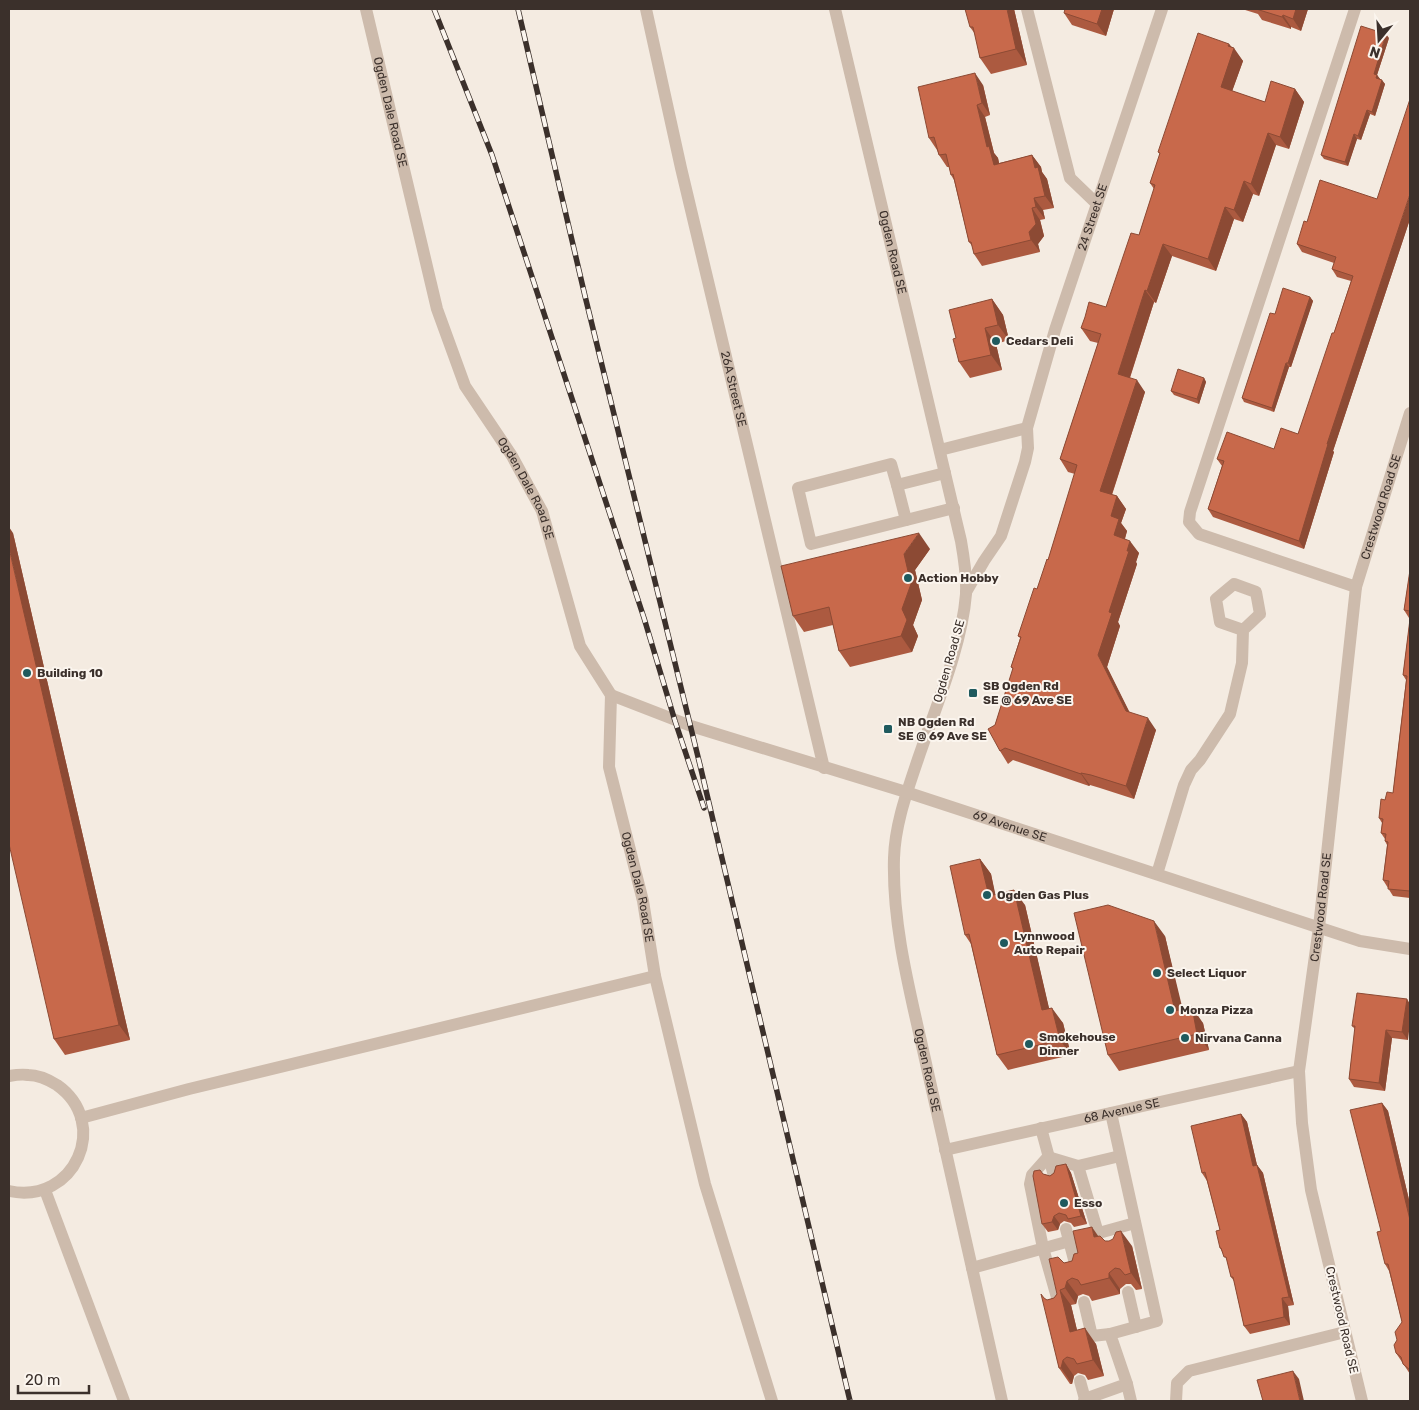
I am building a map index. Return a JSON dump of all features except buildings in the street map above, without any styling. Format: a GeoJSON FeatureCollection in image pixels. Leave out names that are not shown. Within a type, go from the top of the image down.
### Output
{"type":"FeatureCollection","features":[{"type":"Feature","properties":{"kind":"street","name":"Ogden Dale Road SE"},"geometry":{"type":"LineString","coordinates":[[366,9],[437,309],[465,386],[512,456],[542,511],[580,646],[611,695],[609,767],[643,901],[655,976],[705,1184],[772,1401]]}},
{"type":"Feature","properties":{"kind":"street","name":"26A Street SE"},"geometry":{"type":"LineString","coordinates":[[646,9],[681,168],[824,768]]}},
{"type":"Feature","properties":{"kind":"street","name":"Ogden Road SE"},"geometry":{"type":"LineString","coordinates":[[835,9],[962,541],[966,592],[958,636],[947,674],[906,792],[897,826],[894,857],[898,925],[903,956],[1002,1401]]}},
{"type":"Feature","properties":{"kind":"street"},"geometry":{"type":"LineString","coordinates":[[1027,9],[1070,178],[1097,204]]}},
{"type":"Feature","properties":{"kind":"street","name":"24 Street SE"},"geometry":{"type":"LineString","coordinates":[[966,592],[1001,536],[1025,462],[1028,448],[1027,428],[1055,330],[1162,9]]}},
{"type":"Feature","properties":{"kind":"street"},"geometry":{"type":"LineString","coordinates":[[1355,9],[1193,502],[1189,522],[1199,534],[1356,587]]}},
{"type":"Feature","properties":{"kind":"street","name":"Crestwood Road SE"},"geometry":{"type":"LineString","coordinates":[[1362,1401],[1311,1190],[1302,1123],[1298,1071],[1319,927],[1356,587],[1410,413]]}},
{"type":"Feature","properties":{"kind":"street"},"geometry":{"type":"LineString","coordinates":[[940,450],[1027,428]]}},
{"type":"Feature","properties":{"kind":"street"},"geometry":{"type":"LineString","coordinates":[[906,520],[891,464],[798,488],[811,544],[954,508]]}},
{"type":"Feature","properties":{"kind":"street"},"geometry":{"type":"LineString","coordinates":[[897,485],[946,473]]}},
{"type":"Feature","properties":{"kind":"street"},"geometry":{"type":"LineString","coordinates":[[1157,874],[1184,785],[1230,714],[1242,663],[1243,630]]}},
{"type":"Feature","properties":{"kind":"street","name":"69 Avenue SE"},"geometry":{"type":"LineString","coordinates":[[611,695],[691,726],[906,792],[1319,927],[1360,940],[1410,949]]}},
{"type":"Feature","properties":{"kind":"street"},"geometry":{"type":"LineString","coordinates":[[81,1118],[189,1089],[655,976]]}},
{"type":"Feature","properties":{"kind":"street","name":"68 Avenue SE"},"geometry":{"type":"LineString","coordinates":[[945,1150],[1298,1071]]}},
{"type":"Feature","properties":{"kind":"street"},"geometry":{"type":"LineString","coordinates":[[9,1076],[29,1074],[49,1080],[66,1092],[78,1109],[83,1128],[82,1149],[73,1168],[59,1183],[45,1190],[21,1194],[9,1191]]}},
{"type":"Feature","properties":{"kind":"street"},"geometry":{"type":"LineString","coordinates":[[1084,1302],[1092,1336],[1110,1334],[1157,1321],[1111,1113]]}},
{"type":"Feature","properties":{"kind":"street"},"geometry":{"type":"LineString","coordinates":[[1041,1128],[1054,1176]]}},
{"type":"Feature","properties":{"kind":"street"},"geometry":{"type":"LineString","coordinates":[[1048,1157],[1078,1166],[1120,1156]]}},
{"type":"Feature","properties":{"kind":"street"},"geometry":{"type":"LineString","coordinates":[[1048,1157],[1032,1175],[1030,1184],[1043,1248],[1060,1308]]}},
{"type":"Feature","properties":{"kind":"street"},"geometry":{"type":"LineString","coordinates":[[1078,1166],[1098,1233]]}},
{"type":"Feature","properties":{"kind":"street"},"geometry":{"type":"LineString","coordinates":[[45,1190],[124,1401]]}},
{"type":"Feature","properties":{"kind":"street"},"geometry":{"type":"LineString","coordinates":[[972,1268],[1043,1248],[1068,1235],[1098,1233],[1136,1223]]}},
{"type":"Feature","properties":{"kind":"street"},"geometry":{"type":"LineString","coordinates":[[1116,1228],[1118,1242]]}},
{"type":"Feature","properties":{"kind":"street"},"geometry":{"type":"LineString","coordinates":[[1068,1235],[1077,1271]]}},
{"type":"Feature","properties":{"kind":"street"},"geometry":{"type":"LineString","coordinates":[[1128,1292],[1136,1327]]}},
{"type":"Feature","properties":{"kind":"street"},"geometry":{"type":"LineString","coordinates":[[1176,1401],[1177,1383],[1189,1371],[1345,1332]]}},
{"type":"Feature","properties":{"kind":"street"},"geometry":{"type":"LineString","coordinates":[[1110,1334],[1131,1401]]}},
{"type":"Feature","properties":{"kind":"street"},"geometry":{"type":"LineString","coordinates":[[1080,1382],[1084,1400],[1126,1384]]}},
{"type":"Feature","properties":{"kind":"railway"},"geometry":{"type":"LineString","coordinates":[[434,9],[492,155],[644,618],[704,808]]}},
{"type":"Feature","properties":{"kind":"railway"},"geometry":{"type":"LineString","coordinates":[[518,9],[585,296],[700,765],[850,1401]]}},
{"type":"Feature","properties":{"kind":"place","name":"Cedars Deli"},"geometry":{"type":"Point","coordinates":[996,341]}},
{"type":"Feature","properties":{"kind":"place","name":"Action Hobby"},"geometry":{"type":"Point","coordinates":[908,578]}},
{"type":"Feature","properties":{"kind":"place","name":"Building 10"},"geometry":{"type":"Point","coordinates":[27,673]}},
{"type":"Feature","properties":{"kind":"place","name":"SB Ogden Rd SE @ 69 Ave SE"},"geometry":{"type":"Point","coordinates":[973,693]}},
{"type":"Feature","properties":{"kind":"place","name":"NB Ogden Rd SE @ 69 Ave SE"},"geometry":{"type":"Point","coordinates":[888,729]}},
{"type":"Feature","properties":{"kind":"place","name":"Ogden Gas Plus"},"geometry":{"type":"Point","coordinates":[987,895]}},
{"type":"Feature","properties":{"kind":"place","name":"Lynnwood Auto Repair"},"geometry":{"type":"Point","coordinates":[1004,943]}},
{"type":"Feature","properties":{"kind":"place","name":"Select Liquor"},"geometry":{"type":"Point","coordinates":[1157,973]}},
{"type":"Feature","properties":{"kind":"place","name":"Monza Pizza"},"geometry":{"type":"Point","coordinates":[1170,1010]}},
{"type":"Feature","properties":{"kind":"place","name":"Nirvana Canna"},"geometry":{"type":"Point","coordinates":[1185,1038]}},
{"type":"Feature","properties":{"kind":"place","name":"Smokehouse Dinner"},"geometry":{"type":"Point","coordinates":[1029,1044]}},
{"type":"Feature","properties":{"kind":"place","name":"Esso"},"geometry":{"type":"Point","coordinates":[1064,1203]}}]}
